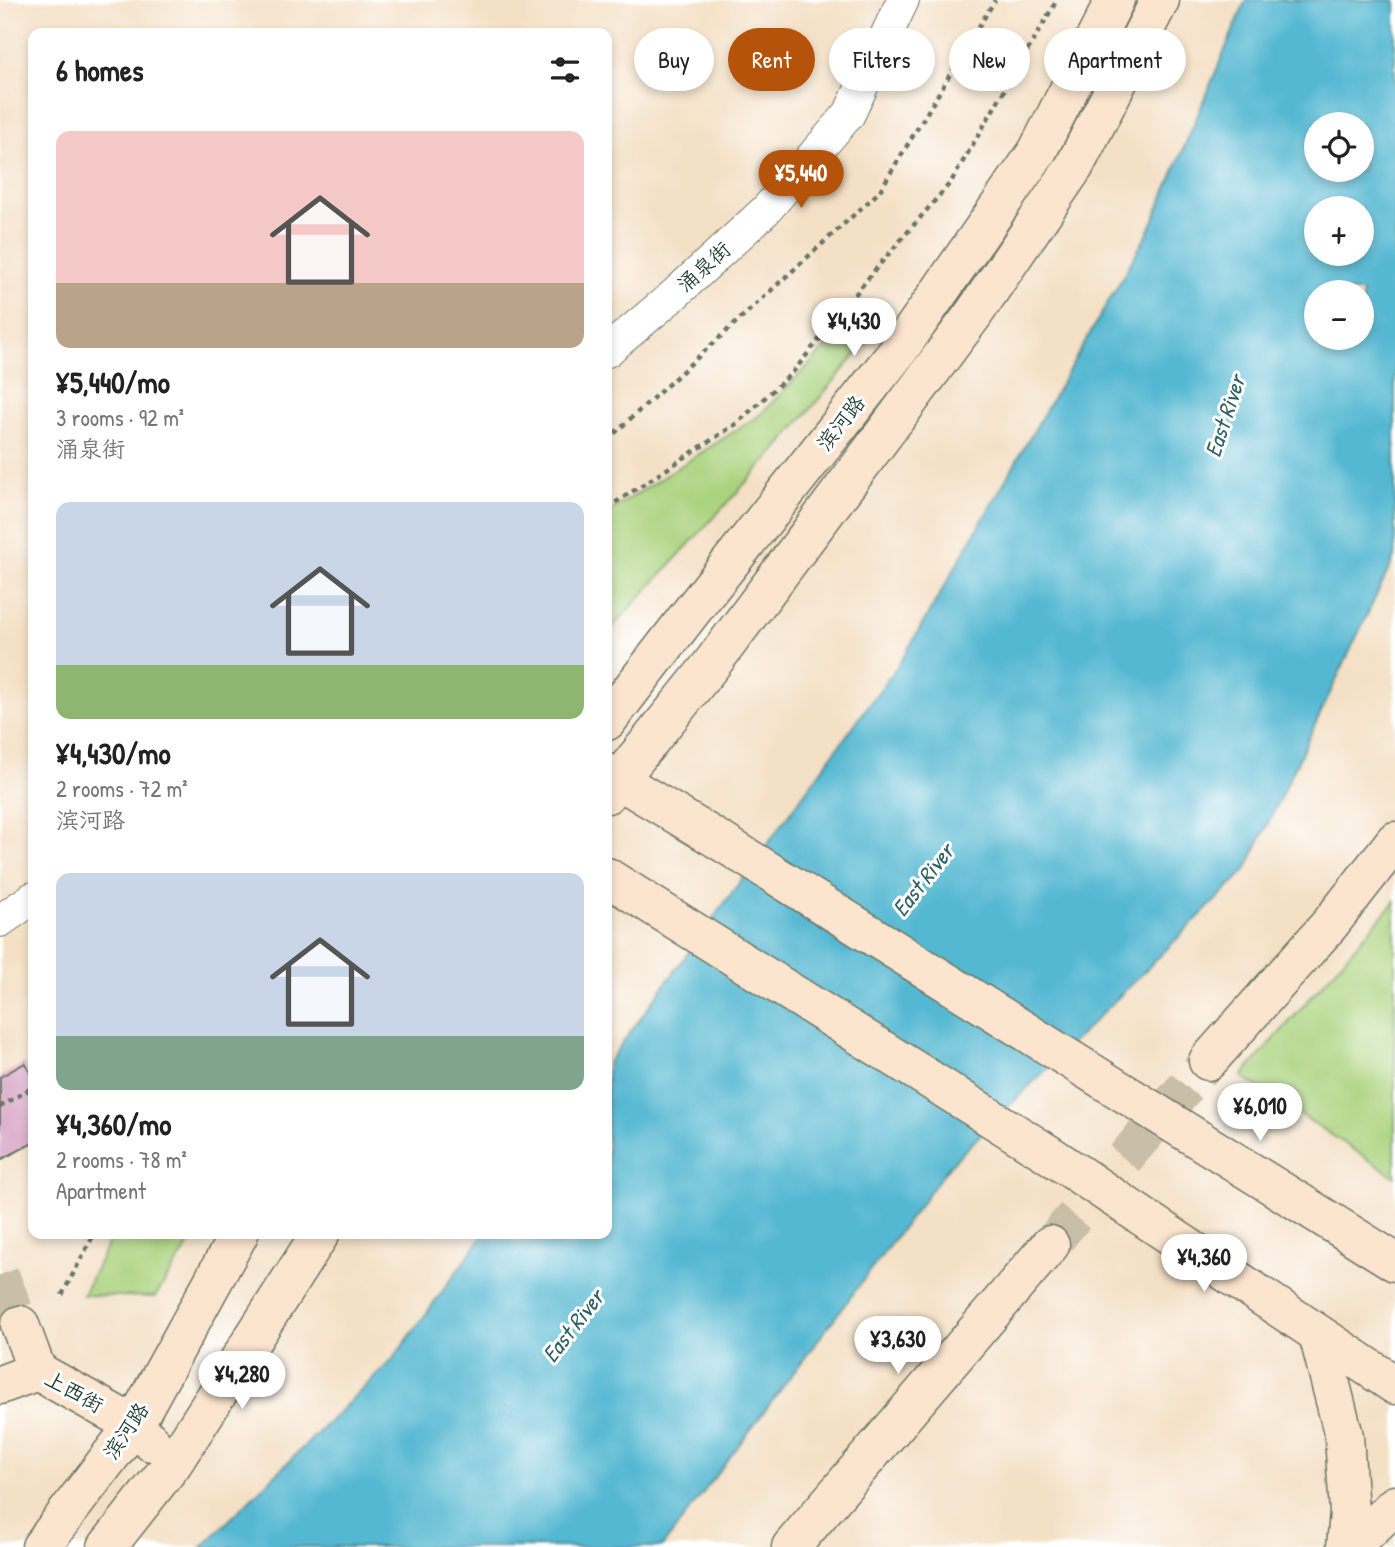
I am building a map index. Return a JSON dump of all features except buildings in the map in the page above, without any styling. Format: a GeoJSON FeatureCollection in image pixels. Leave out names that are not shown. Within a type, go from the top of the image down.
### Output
{"type":"FeatureCollection","features":[{"type":"Feature","properties":{"kind":"main road","name":"滨河路"},"geometry":{"type":"LineString","coordinates":[[612,715],[898,351],[1037,152],[1115,0]]}},
{"type":"Feature","properties":{"kind":"main road"},"geometry":{"type":"LineString","coordinates":[[612,781],[711,665],[973,314],[1074,167],[1160,0]]}},
{"type":"Feature","properties":{"kind":"main road"},"geometry":{"type":"LineString","coordinates":[[612,783],[722,842],[1395,1262]]}},
{"type":"Feature","properties":{"kind":"main road"},"geometry":{"type":"LineString","coordinates":[[1208,1061],[1330,924],[1395,841]]}},
{"type":"Feature","properties":{"kind":"main road"},"geometry":{"type":"LineString","coordinates":[[612,880],[1046,1153],[1395,1385]]}},
{"type":"Feature","properties":{"kind":"main road","name":"滨河路"},"geometry":{"type":"LineString","coordinates":[[41,1547],[134,1425],[236,1239]]}},
{"type":"Feature","properties":{"kind":"main road"},"geometry":{"type":"LineString","coordinates":[[107,1547],[173,1463],[317,1239]]}},
{"type":"Feature","properties":{"kind":"main road"},"geometry":{"type":"LineString","coordinates":[[791,1547],[1050,1245]]}},
{"type":"Feature","properties":{"kind":"main road"},"geometry":{"type":"LineString","coordinates":[[20,1325],[37,1371]]}},
{"type":"Feature","properties":{"kind":"main road"},"geometry":{"type":"LineString","coordinates":[[1318,1334],[1344,1436],[1349,1547]]}},
{"type":"Feature","properties":{"kind":"main road","name":"上西街"},"geometry":{"type":"LineString","coordinates":[[0,1385],[37,1371],[134,1425],[173,1463]]}},
{"type":"Feature","properties":{"kind":"main road"},"geometry":{"type":"LineString","coordinates":[[1349,1547],[1395,1505]]}},
{"type":"Feature","properties":{"kind":"street","name":"涌泉街"},"geometry":{"type":"LineString","coordinates":[[612,347],[675,294],[766,210],[849,114],[903,0]]}},
{"type":"Feature","properties":{"kind":"street"},"geometry":{"type":"LineString","coordinates":[[0,921],[28,901]]}},
{"type":"Feature","properties":{"kind":"path"},"geometry":{"type":"LineString","coordinates":[[612,435],[879,192],[995,0]]}},
{"type":"Feature","properties":{"kind":"path"},"geometry":{"type":"LineString","coordinates":[[612,505],[736,424],[793,372],[951,181],[1057,0]]}},
{"type":"Feature","properties":{"kind":"path"},"geometry":{"type":"LineString","coordinates":[[0,1107],[28,1090]]}},
{"type":"Feature","properties":{"kind":"path"},"geometry":{"type":"LineString","coordinates":[[62,1296],[90,1239]]}},
{"type":"Feature","properties":{"kind":"green space"},"geometry":{"type":"Polygon","coordinates":[[[865,307],[881,325],[776,450],[612,628],[612,510],[760,415],[865,307]]]}},
{"type":"Feature","properties":{"kind":"green space"},"geometry":{"type":"Polygon","coordinates":[[[1395,901],[1395,1177],[1242,1076],[1395,901]]]}},
{"type":"Feature","properties":{"kind":"green space"},"geometry":{"type":"Polygon","coordinates":[[[111,1239],[193,1239],[155,1297],[83,1295],[111,1239]]]}},
{"type":"Feature","properties":{"kind":"water","name":"East River"},"geometry":{"type":"Polygon","coordinates":[[[1246,0],[1395,0],[1395,556],[1246,870],[950,1165],[662,1547],[202,1547],[393,1359],[480,1239],[612,1239],[612,1057],[903,658],[1149,231],[1246,0]]]}},
{"type":"Feature","properties":{"kind":"tunnel"},"geometry":{"type":"LineString","coordinates":[[1050,1245],[1208,1061]]}},
{"type":"Feature","properties":{"kind":"tunnel"},"geometry":{"type":"LineString","coordinates":[[0,1275],[20,1325]]}}]}
